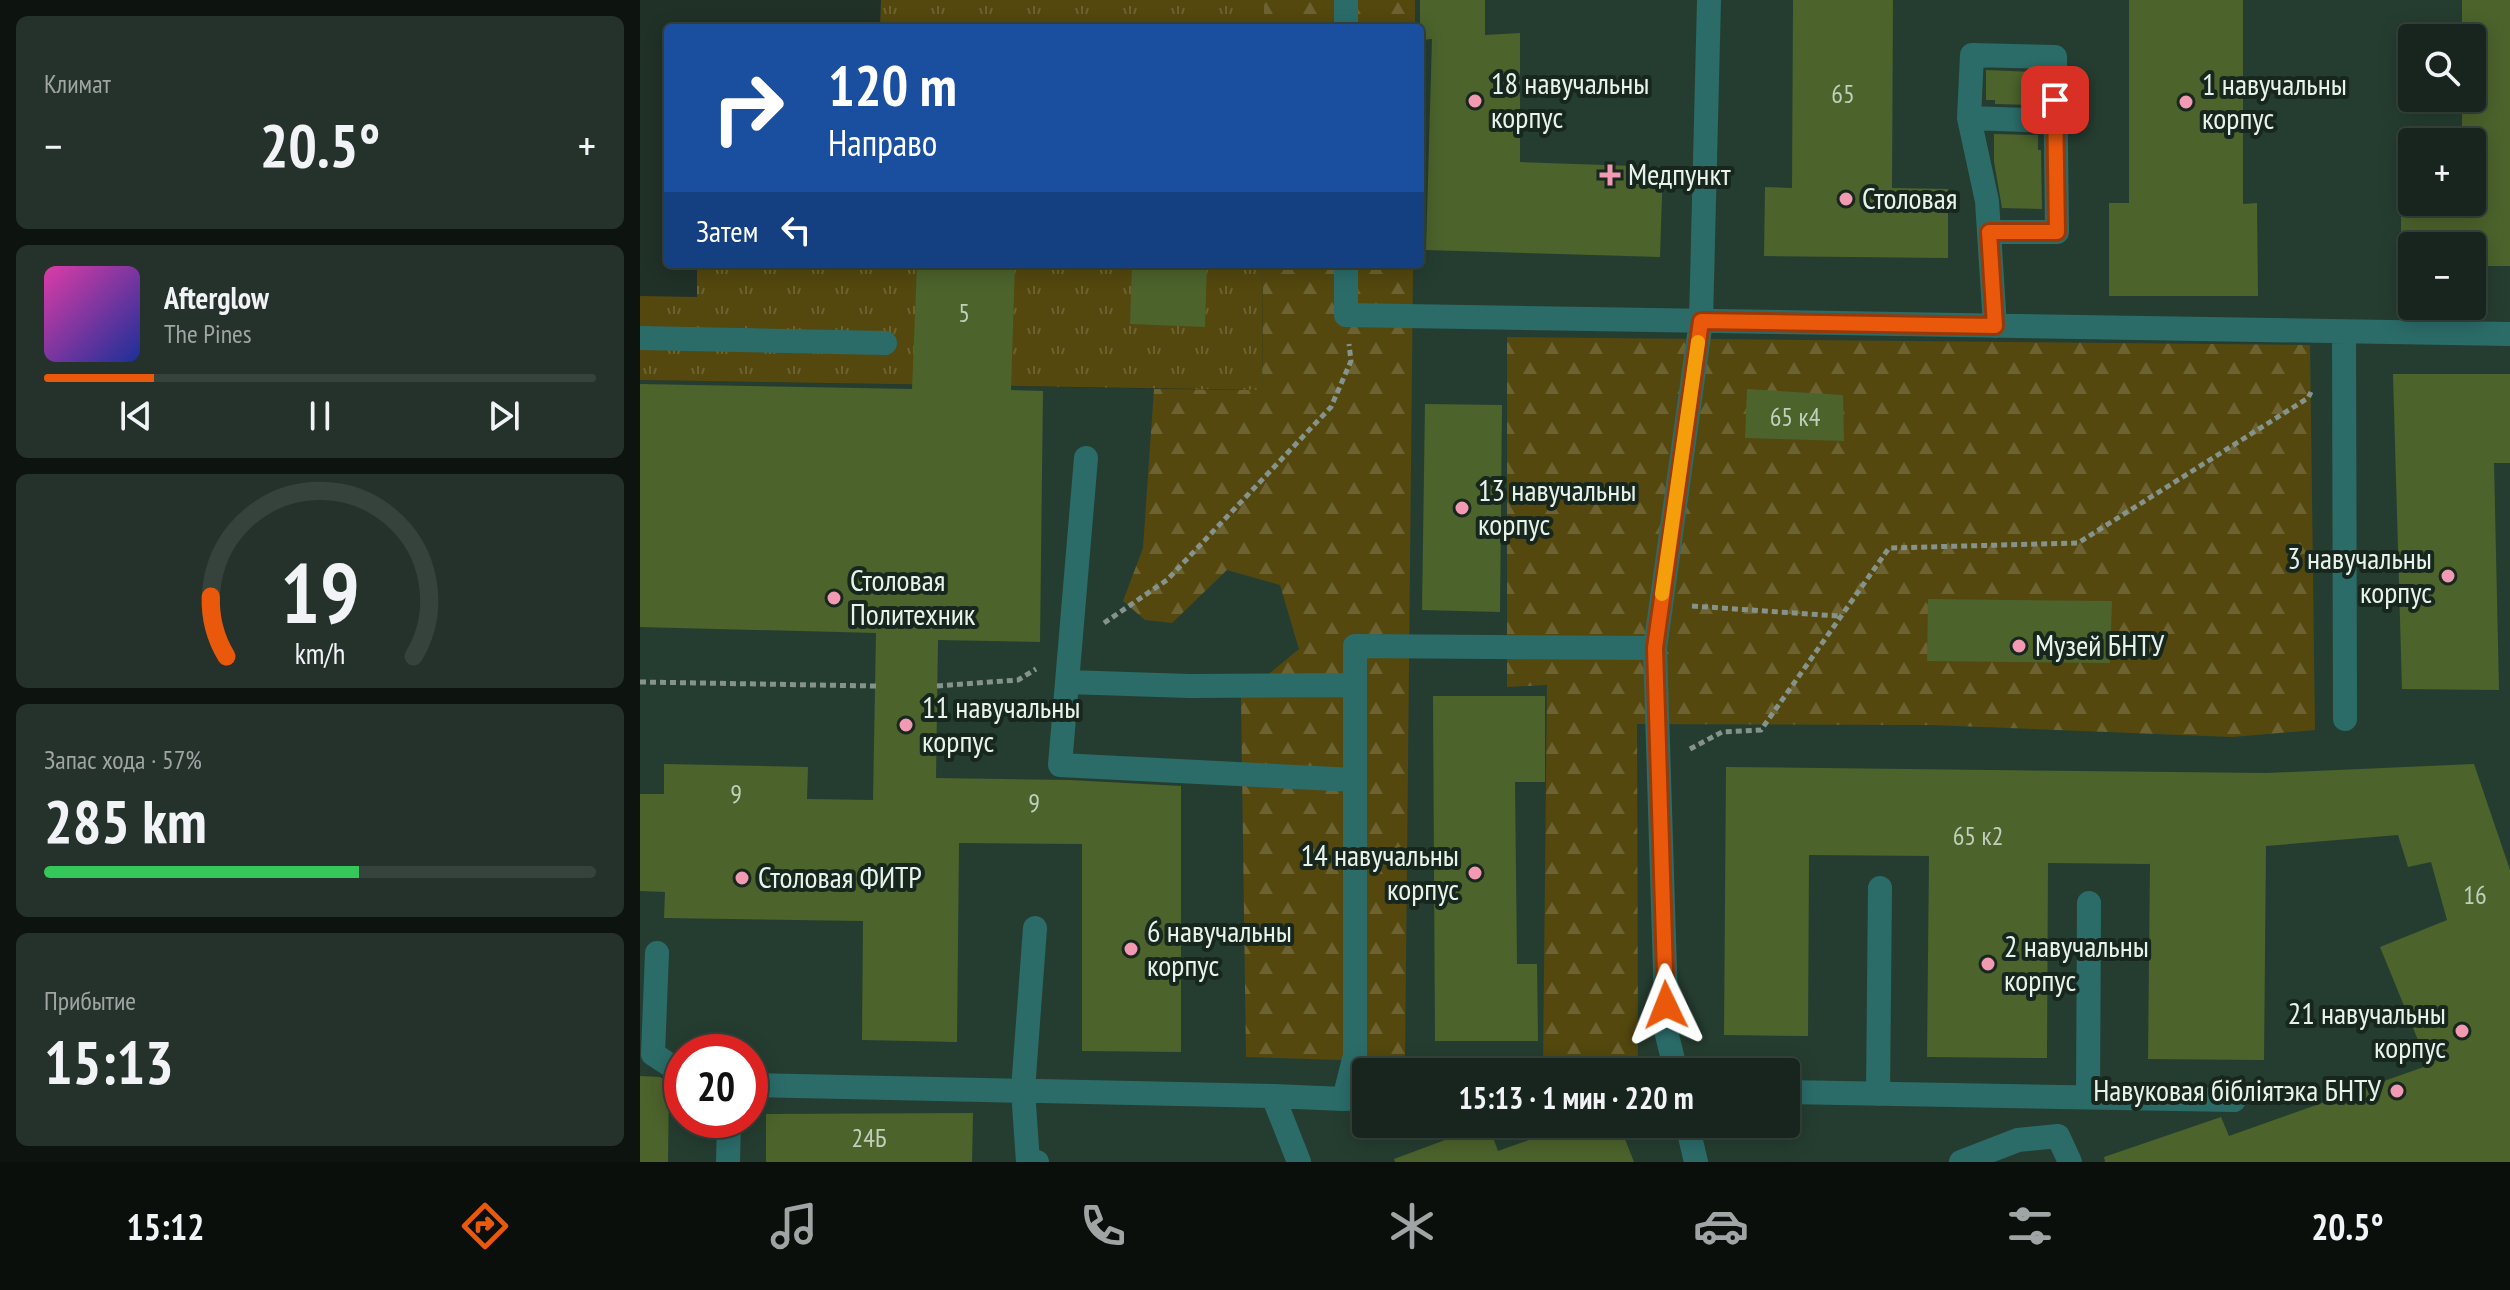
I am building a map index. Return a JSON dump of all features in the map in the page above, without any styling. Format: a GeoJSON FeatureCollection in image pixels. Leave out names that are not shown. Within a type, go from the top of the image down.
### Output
{"type":"FeatureCollection","features":[{"type":"Feature","properties":{"kind":"lane"},"geometry":{"type":"LineString","coordinates":[[1346,0],[1346,24]]}},
{"type":"Feature","properties":{"kind":"lane"},"geometry":{"type":"LineString","coordinates":[[1673,1058],[1667,1035],[1655,648],[1701,321],[1709,0]]}},
{"type":"Feature","properties":{"kind":"lane"},"geometry":{"type":"LineString","coordinates":[[1989,232],[2057,232],[2055,57],[1972,55],[1969,118],[1987,201],[1995,326]]}},
{"type":"Feature","properties":{"kind":"lane"},"geometry":{"type":"LineString","coordinates":[[1969,118],[2056,121]]}},
{"type":"Feature","properties":{"kind":"lane"},"geometry":{"type":"LineString","coordinates":[[1346,268],[1346,315],[2510,334]]}},
{"type":"Feature","properties":{"kind":"lane"},"geometry":{"type":"LineString","coordinates":[[2344,332],[2345,719]]}},
{"type":"Feature","properties":{"kind":"lane"},"geometry":{"type":"LineString","coordinates":[[640,338],[885,343]]}},
{"type":"Feature","properties":{"kind":"lane"},"geometry":{"type":"LineString","coordinates":[[1086,458],[1060,765],[1355,780]]}},
{"type":"Feature","properties":{"kind":"lane"},"geometry":{"type":"LineString","coordinates":[[1355,1058],[1355,646],[1655,648]]}},
{"type":"Feature","properties":{"kind":"lane"},"geometry":{"type":"LineString","coordinates":[[1067,682],[1189,686],[1355,685]]}},
{"type":"Feature","properties":{"kind":"lane"},"geometry":{"type":"LineString","coordinates":[[1878,1094],[1880,888]]}},
{"type":"Feature","properties":{"kind":"lane"},"geometry":{"type":"LineString","coordinates":[[2088,1097],[2089,903]]}},
{"type":"Feature","properties":{"kind":"lane"},"geometry":{"type":"LineString","coordinates":[[1035,928],[1023,1090],[1028,1162],[1037,1162]]}},
{"type":"Feature","properties":{"kind":"lane"},"geometry":{"type":"LineString","coordinates":[[657,953],[653,1054],[664,1061]]}},
{"type":"Feature","properties":{"kind":"lane"},"geometry":{"type":"LineString","coordinates":[[768,1085],[1352,1098]]}},
{"type":"Feature","properties":{"kind":"lane"},"geometry":{"type":"LineString","coordinates":[[1800,1092],[2234,1100]]}},
{"type":"Feature","properties":{"kind":"lane"},"geometry":{"type":"LineString","coordinates":[[1273,1096],[1299,1162]]}},
{"type":"Feature","properties":{"kind":"lane"},"geometry":{"type":"LineString","coordinates":[[1961,1162],[2018,1140],[2058,1136],[2070,1162]]}},
{"type":"Feature","properties":{"kind":"lane"},"geometry":{"type":"LineString","coordinates":[[728,1162],[729,1138]]}},
{"type":"Feature","properties":{"kind":"lane"},"geometry":{"type":"LineString","coordinates":[[1690,1138],[1696,1162]]}},
{"type":"Feature","properties":{"kind":"path"},"geometry":{"type":"LineString","coordinates":[[937,686],[1018,680],[1167,580],[1331,407],[1351,361],[1346,315]]}},
{"type":"Feature","properties":{"kind":"path"},"geometry":{"type":"LineString","coordinates":[[1657,766],[1722,732],[1761,730],[1889,548],[2078,543],[2308,398],[2315,384]]}},
{"type":"Feature","properties":{"kind":"path"},"geometry":{"type":"LineString","coordinates":[[1661,604],[1839,616]]}},
{"type":"Feature","properties":{"kind":"path"},"geometry":{"type":"LineString","coordinates":[[640,682],[876,686]]}},
{"type":"Feature","properties":{"kind":"shaded area"},"geometry":{"type":"Polygon","coordinates":[[[1367,0],[2510,0],[2510,1162],[640,1162],[640,380],[1363,392],[1365,268],[1424,268],[1424,24],[1367,24],[1367,0]]]}},
{"type":"Feature","properties":{"kind":"green space"},"geometry":{"type":"Polygon","coordinates":[[[881,0],[1264,0],[1264,24],[880,24],[881,0]]]}},
{"type":"Feature","properties":{"kind":"green space"},"geometry":{"type":"Polygon","coordinates":[[[1264,0],[1415,0],[1415,24],[1264,24],[1264,0]]]}},
{"type":"Feature","properties":{"kind":"green space"},"geometry":{"type":"Polygon","coordinates":[[[697,268],[1263,268],[1262,390],[640,380],[640,296],[697,297],[697,268]]]}},
{"type":"Feature","properties":{"kind":"green space"},"geometry":{"type":"Polygon","coordinates":[[[1263,268],[1413,268],[1405,1058],[1352,1060],[1246,1057],[1241,697],[1299,649],[1280,585],[1227,570],[1172,623],[1145,620],[1123,601],[1143,548],[1154,389],[1262,390],[1263,268]]]}},
{"type":"Feature","properties":{"kind":"green space"},"geometry":{"type":"Polygon","coordinates":[[[1507,337],[2310,345],[2315,730],[2232,737],[1932,725],[1637,724],[1638,1058],[1543,1058],[1547,685],[1507,687],[1507,337]]]}},
{"type":"Feature","properties":{"kind":"building","name":"18 навучальны корпус"},"geometry":{"type":"Polygon","coordinates":[[[1420,0],[1485,0],[1485,35],[1520,33],[1520,162],[1663,167],[1660,257],[1426,250],[1432,39],[1424,40],[1424,24],[1420,24],[1420,0]]]}},
{"type":"Feature","properties":{"kind":"building"},"geometry":{"type":"Polygon","coordinates":[[[1793,0],[1893,0],[1892,188],[1948,189],[1948,258],[1764,256],[1765,187],[1792,188],[1793,0]]]}},
{"type":"Feature","properties":{"kind":"building","name":"1 навучальны корпус"},"geometry":{"type":"Polygon","coordinates":[[[2129,0],[2243,0],[2243,204],[2257,203],[2258,296],[2109,296],[2109,203],[2129,203],[2129,0]]]}},
{"type":"Feature","properties":{"kind":"building","name":"1 навучальны корпус"},"geometry":{"type":"Polygon","coordinates":[[[2462,0],[2510,0],[2510,266],[2486,266],[2486,232],[2401,232],[2401,216],[2486,216],[2486,128],[2462,128],[2462,112],[2486,112],[2486,24],[2462,24],[2462,0]]]}},
{"type":"Feature","properties":{"kind":"building"},"geometry":{"type":"Polygon","coordinates":[[[1986,70],[2037,72],[2038,105],[1995,104],[1995,100],[1986,100],[1986,70]]]}},
{"type":"Feature","properties":{"kind":"building"},"geometry":{"type":"Polygon","coordinates":[[[1994,134],[2038,135],[2042,209],[2002,208],[1994,162],[1994,134]]]}},
{"type":"Feature","properties":{"kind":"building","name":"11 навучальны корпус"},"geometry":{"type":"Polygon","coordinates":[[[917,268],[1015,268],[1011,390],[1043,391],[1040,642],[938,640],[936,778],[1181,786],[1181,1052],[1082,1051],[1082,844],[959,843],[957,1042],[862,1040],[863,921],[664,918],[665,892],[640,891],[640,794],[664,794],[664,764],[808,767],[807,799],[873,800],[876,633],[640,627],[640,384],[912,389],[917,268]]]}},
{"type":"Feature","properties":{"kind":"building"},"geometry":{"type":"Polygon","coordinates":[[[1132,268],[1207,268],[1205,327],[1130,324],[1132,268]]]}},
{"type":"Feature","properties":{"kind":"building","name":"3 навучальны корпус"},"geometry":{"type":"Polygon","coordinates":[[[2393,374],[2510,374],[2510,463],[2494,463],[2499,690],[2402,689],[2393,374]]]}},
{"type":"Feature","properties":{"kind":"building"},"geometry":{"type":"Polygon","coordinates":[[[1747,389],[1843,395],[1844,441],[1745,438],[1747,389]]]}},
{"type":"Feature","properties":{"kind":"building","name":"13 навучальны корпус"},"geometry":{"type":"Polygon","coordinates":[[[1425,404],[1502,405],[1500,612],[1422,610],[1425,404]]]}},
{"type":"Feature","properties":{"kind":"building","name":"Музей БНТУ"},"geometry":{"type":"Polygon","coordinates":[[[1928,599],[2112,601],[2110,663],[1927,661],[1928,599]]]}},
{"type":"Feature","properties":{"kind":"building","name":"14 навучальны корпус"},"geometry":{"type":"Polygon","coordinates":[[[1433,696],[1545,696],[1545,782],[1515,782],[1517,964],[1537,964],[1538,1041],[1435,1041],[1433,696]]]}},
{"type":"Feature","properties":{"kind":"building","name":"2 навучальны корпус"},"geometry":{"type":"Polygon","coordinates":[[[2474,764],[2510,870],[2510,1162],[2105,1162],[2104,1157],[2221,1117],[2229,1136],[2435,1063],[2427,1062],[2380,947],[2447,920],[2431,862],[2408,867],[2398,835],[2266,846],[2264,1060],[2148,1059],[2150,864],[2048,863],[2047,1058],[1927,1057],[1929,856],[1809,855],[1808,1036],[1724,1035],[1726,767],[2267,773],[2474,764]]]}},
{"type":"Feature","properties":{"kind":"building"},"geometry":{"type":"Polygon","coordinates":[[[640,1076],[660,1077],[664,1080],[664,1138],[668,1138],[668,1162],[640,1162],[640,1076]]]}},
{"type":"Feature","properties":{"kind":"building"},"geometry":{"type":"Polygon","coordinates":[[[973,1113],[972,1162],[766,1162],[768,1114],[973,1113]]]}},
{"type":"Feature","properties":{"kind":"building"},"geometry":{"type":"Polygon","coordinates":[[[1450,1138],[1493,1138],[1498,1151],[1534,1138],[1625,1138],[1634,1162],[1395,1162],[1394,1159],[1450,1138]]]}},
{"type":"Feature","properties":{"kind":"slow traffic"},"geometry":{"type":"LineString","coordinates":[[1662,594],[1698,342]]}},
{"type":"Feature","properties":{"kind":"place","name":"18 навучальны корпус"},"geometry":{"type":"Point","coordinates":[1475,101]}},
{"type":"Feature","properties":{"kind":"place","name":"1 навучальны корпус"},"geometry":{"type":"Point","coordinates":[2186,102]}},
{"type":"Feature","properties":{"kind":"place","name":"Медпункт"},"geometry":{"type":"Point","coordinates":[1610,175]}},
{"type":"Feature","properties":{"kind":"place","name":"Столовая"},"geometry":{"type":"Point","coordinates":[1846,199]}},
{"type":"Feature","properties":{"kind":"place","name":"13 навучальны корпус"},"geometry":{"type":"Point","coordinates":[1462,508]}},
{"type":"Feature","properties":{"kind":"place","name":"3 навучальны корпус"},"geometry":{"type":"Point","coordinates":[2448,576]}},
{"type":"Feature","properties":{"kind":"place","name":"Столовая Политехник"},"geometry":{"type":"Point","coordinates":[834,598]}},
{"type":"Feature","properties":{"kind":"place","name":"Музей БНТУ"},"geometry":{"type":"Point","coordinates":[2019,646]}},
{"type":"Feature","properties":{"kind":"place","name":"11 навучальны корпус"},"geometry":{"type":"Point","coordinates":[906,725]}},
{"type":"Feature","properties":{"kind":"place","name":"14 навучальны корпус"},"geometry":{"type":"Point","coordinates":[1475,873]}},
{"type":"Feature","properties":{"kind":"place","name":"Столовая ФИТР"},"geometry":{"type":"Point","coordinates":[742,878]}},
{"type":"Feature","properties":{"kind":"place","name":"6 навучальны корпус"},"geometry":{"type":"Point","coordinates":[1131,949]}},
{"type":"Feature","properties":{"kind":"place","name":"2 навучальны корпус"},"geometry":{"type":"Point","coordinates":[1988,964]}},
{"type":"Feature","properties":{"kind":"place","name":"21 навучальны корпус"},"geometry":{"type":"Point","coordinates":[2462,1031]}},
{"type":"Feature","properties":{"kind":"place","name":"Навуковая бібліятэка БНТУ"},"geometry":{"type":"Point","coordinates":[2397,1091]}},
{"type":"Feature","properties":{"kind":"route"},"geometry":{"type":"LineString","coordinates":[[1666,1005],[1655,648],[1701,321],[1995,326],[1989,232],[2057,232],[2055,100]]}}]}
